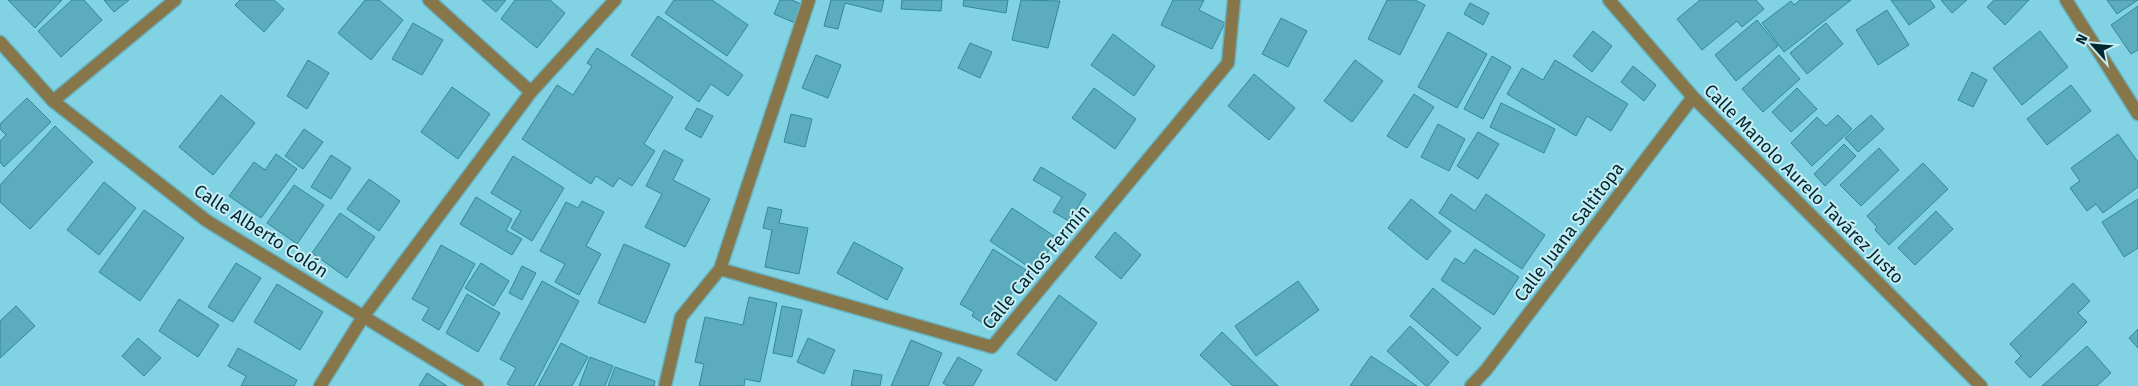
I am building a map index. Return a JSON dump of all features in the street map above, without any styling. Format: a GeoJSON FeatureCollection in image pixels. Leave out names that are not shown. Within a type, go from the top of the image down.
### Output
{"type":"FeatureCollection","features":[{"type":"Feature","properties":{"kind":"street"},"geometry":{"type":"LineString","coordinates":[[53,101],[175,0]]}},
{"type":"Feature","properties":{"kind":"street"},"geometry":{"type":"LineString","coordinates":[[430,0],[531,92]]}},
{"type":"Feature","properties":{"kind":"street"},"geometry":{"type":"LineString","coordinates":[[320,386],[363,317],[531,92],[615,0]]}},
{"type":"Feature","properties":{"kind":"street"},"geometry":{"type":"LineString","coordinates":[[665,386],[681,317],[720,269],[809,0]]}},
{"type":"Feature","properties":{"kind":"street","name":"Calle Carlos Fermín"},"geometry":{"type":"LineString","coordinates":[[720,269],[992,347],[1228,63],[1234,0]]}},
{"type":"Feature","properties":{"kind":"street","name":"Calle Manolo Aurelo Tavárez Justo"},"geometry":{"type":"LineString","coordinates":[[1609,0],[1693,97],[1981,386]]}},
{"type":"Feature","properties":{"kind":"street"},"geometry":{"type":"LineString","coordinates":[[2066,0],[2138,114]]}},
{"type":"Feature","properties":{"kind":"street","name":"Calle Alberto Colón"},"geometry":{"type":"LineString","coordinates":[[0,42],[53,101],[207,221],[477,386]]}},
{"type":"Feature","properties":{"kind":"street","name":"Calle Juana Saltitopa"},"geometry":{"type":"LineString","coordinates":[[1471,386],[1486,370],[1693,97]]}},
{"type":"Feature","properties":{"kind":"building"},"geometry":{"type":"Polygon","coordinates":[[[8,0],[62,0],[35,28],[8,0]]]}},
{"type":"Feature","properties":{"kind":"building"},"geometry":{"type":"Polygon","coordinates":[[[72,0],[84,0],[102,20],[61,57],[38,31],[72,0]]]}},
{"type":"Feature","properties":{"kind":"building"},"geometry":{"type":"Polygon","coordinates":[[[104,0],[129,0],[114,12],[104,0]]]}},
{"type":"Feature","properties":{"kind":"building"},"geometry":{"type":"Polygon","coordinates":[[[240,0],[274,0],[284,9],[264,32],[235,5],[240,0]]]}},
{"type":"Feature","properties":{"kind":"building"},"geometry":{"type":"Polygon","coordinates":[[[365,0],[379,0],[403,20],[371,60],[338,33],[365,0]]]}},
{"type":"Feature","properties":{"kind":"building"},"geometry":{"type":"Polygon","coordinates":[[[482,0],[506,0],[496,12],[482,0]]]}},
{"type":"Feature","properties":{"kind":"building"},"geometry":{"type":"Polygon","coordinates":[[[515,0],[550,0],[565,13],[537,48],[501,19],[515,0]]]}},
{"type":"Feature","properties":{"kind":"building"},"geometry":{"type":"Polygon","coordinates":[[[674,0],[712,0],[748,25],[727,56],[665,13],[674,0]]]}},
{"type":"Feature","properties":{"kind":"building"},"geometry":{"type":"Polygon","coordinates":[[[780,0],[792,0],[803,5],[795,23],[774,14],[780,0]]]}},
{"type":"Feature","properties":{"kind":"building"},"geometry":{"type":"Polygon","coordinates":[[[831,0],[884,0],[881,12],[845,3],[838,29],[824,26],[831,0]]]}},
{"type":"Feature","properties":{"kind":"building"},"geometry":{"type":"Polygon","coordinates":[[[902,0],[942,0],[941,11],[901,9],[902,0]]]}},
{"type":"Feature","properties":{"kind":"building"},"geometry":{"type":"Polygon","coordinates":[[[964,0],[1008,0],[1006,13],[963,6],[964,0]]]}},
{"type":"Feature","properties":{"kind":"building"},"geometry":{"type":"Polygon","coordinates":[[[1021,0],[1060,1],[1048,48],[1012,40],[1021,0]]]}},
{"type":"Feature","properties":{"kind":"building"},"geometry":{"type":"Polygon","coordinates":[[[1173,0],[1204,0],[1199,10],[1225,23],[1212,49],[1161,25],[1173,0]]]}},
{"type":"Feature","properties":{"kind":"building"},"geometry":{"type":"Polygon","coordinates":[[[1387,0],[1415,0],[1425,5],[1400,55],[1368,39],[1387,0]]]}},
{"type":"Feature","properties":{"kind":"building"},"geometry":{"type":"Polygon","coordinates":[[[1700,0],[1756,0],[1764,9],[1742,27],[1737,21],[1702,50],[1677,19],[1700,0]]]}},
{"type":"Feature","properties":{"kind":"building"},"geometry":{"type":"Polygon","coordinates":[[[1800,0],[1851,0],[1784,52],[1762,23],[1791,1],[1794,5],[1800,0]]]}},
{"type":"Feature","properties":{"kind":"building"},"geometry":{"type":"Polygon","coordinates":[[[1891,0],[1930,0],[1935,7],[1909,25],[1891,0]]]}},
{"type":"Feature","properties":{"kind":"building"},"geometry":{"type":"Polygon","coordinates":[[[1941,0],[1967,0],[1952,13],[1941,0]]]}},
{"type":"Feature","properties":{"kind":"building"},"geometry":{"type":"Polygon","coordinates":[[[1994,0],[2029,0],[2005,25],[1987,7],[1994,0]]]}},
{"type":"Feature","properties":{"kind":"building"},"geometry":{"type":"Polygon","coordinates":[[[2107,0],[2138,0],[2117,14],[2107,0]]]}},
{"type":"Feature","properties":{"kind":"building"},"geometry":{"type":"Polygon","coordinates":[[[1470,3],[1489,13],[1483,25],[1464,14],[1470,3]]]}},
{"type":"Feature","properties":{"kind":"building"},"geometry":{"type":"Polygon","coordinates":[[[2138,6],[2138,50],[2131,54],[2111,25],[2138,6]]]}},
{"type":"Feature","properties":{"kind":"building"},"geometry":{"type":"Polygon","coordinates":[[[1887,10],[1909,45],[1878,65],[1856,30],[1887,10]]]}},
{"type":"Feature","properties":{"kind":"building"},"geometry":{"type":"Polygon","coordinates":[[[658,16],[743,75],[728,96],[711,84],[699,102],[631,55],[658,16]]]}},
{"type":"Feature","properties":{"kind":"building"},"geometry":{"type":"Polygon","coordinates":[[[1281,18],[1307,31],[1288,67],[1262,54],[1281,18]]]}},
{"type":"Feature","properties":{"kind":"building"},"geometry":{"type":"Polygon","coordinates":[[[1757,20],[1778,46],[1736,81],[1715,55],[1757,20]]]}},
{"type":"Feature","properties":{"kind":"building"},"geometry":{"type":"Polygon","coordinates":[[[413,23],[443,40],[422,75],[392,59],[413,23]]]}},
{"type":"Feature","properties":{"kind":"building"},"geometry":{"type":"Polygon","coordinates":[[[1826,23],[1843,44],[1807,74],[1790,53],[1826,23]]]}},
{"type":"Feature","properties":{"kind":"building"},"geometry":{"type":"Polygon","coordinates":[[[1593,31],[1612,46],[1592,72],[1573,56],[1593,31]]]}},
{"type":"Feature","properties":{"kind":"building"},"geometry":{"type":"Polygon","coordinates":[[[2040,31],[2068,67],[2022,105],[1993,68],[2040,31]]]}},
{"type":"Feature","properties":{"kind":"building"},"geometry":{"type":"Polygon","coordinates":[[[1448,32],[1487,54],[1457,108],[1418,87],[1448,32]]]}},
{"type":"Feature","properties":{"kind":"building"},"geometry":{"type":"Polygon","coordinates":[[[1113,34],[1155,66],[1134,96],[1091,65],[1113,34]]]}},
{"type":"Feature","properties":{"kind":"building"},"geometry":{"type":"Polygon","coordinates":[[[970,43],[992,52],[980,78],[958,68],[970,43]]]}},
{"type":"Feature","properties":{"kind":"building"},"geometry":{"type":"Polygon","coordinates":[[[597,48],[673,97],[644,144],[655,151],[632,186],[619,178],[613,187],[596,176],[591,184],[522,139],[557,85],[573,95],[592,66],[587,63],[597,48]]]}},
{"type":"Feature","properties":{"kind":"building"},"geometry":{"type":"Polygon","coordinates":[[[816,55],[841,65],[828,98],[802,88],[816,55]]]}},
{"type":"Feature","properties":{"kind":"building"},"geometry":{"type":"Polygon","coordinates":[[[1779,55],[1800,79],[1763,112],[1742,89],[1779,55]]]}},
{"type":"Feature","properties":{"kind":"building"},"geometry":{"type":"Polygon","coordinates":[[[1492,56],[1511,67],[1483,119],[1464,109],[1492,56]]]}},
{"type":"Feature","properties":{"kind":"building"},"geometry":{"type":"Polygon","coordinates":[[[308,60],[329,73],[307,109],[287,96],[308,60]]]}},
{"type":"Feature","properties":{"kind":"building"},"geometry":{"type":"Polygon","coordinates":[[[1355,60],[1383,81],[1352,122],[1324,101],[1355,60]]]}},
{"type":"Feature","properties":{"kind":"building"},"geometry":{"type":"Polygon","coordinates":[[[1555,60],[1628,104],[1611,131],[1587,116],[1576,136],[1507,94],[1522,68],[1543,80],[1555,60]]]}},
{"type":"Feature","properties":{"kind":"building"},"geometry":{"type":"Polygon","coordinates":[[[1633,66],[1656,85],[1644,101],[1621,82],[1633,66]]]}},
{"type":"Feature","properties":{"kind":"building"},"geometry":{"type":"Polygon","coordinates":[[[1972,72],[1987,80],[1973,107],[1958,100],[1972,72]]]}},
{"type":"Feature","properties":{"kind":"building"},"geometry":{"type":"Polygon","coordinates":[[[1254,74],[1295,108],[1269,140],[1228,106],[1254,74]]]}},
{"type":"Feature","properties":{"kind":"building"},"geometry":{"type":"Polygon","coordinates":[[[2071,85],[2091,111],[2047,145],[2027,119],[2071,85]]]}},
{"type":"Feature","properties":{"kind":"building"},"geometry":{"type":"Polygon","coordinates":[[[452,87],[490,114],[458,159],[421,132],[452,87]]]}},
{"type":"Feature","properties":{"kind":"building"},"geometry":{"type":"Polygon","coordinates":[[[1094,88],[1136,119],[1115,149],[1072,118],[1094,88]]]}},
{"type":"Feature","properties":{"kind":"building"},"geometry":{"type":"Polygon","coordinates":[[[1797,88],[1817,109],[1791,132],[1772,112],[1797,88]]]}},
{"type":"Feature","properties":{"kind":"building"},"geometry":{"type":"Polygon","coordinates":[[[1414,94],[1434,107],[1407,148],[1387,136],[1414,94]]]}},
{"type":"Feature","properties":{"kind":"building"},"geometry":{"type":"Polygon","coordinates":[[[221,95],[255,123],[213,175],[179,147],[221,95]]]}},
{"type":"Feature","properties":{"kind":"building"},"geometry":{"type":"Polygon","coordinates":[[[27,98],[51,122],[4,167],[0,162],[0,141],[6,135],[0,129],[0,124],[27,98]]]}},
{"type":"Feature","properties":{"kind":"building"},"geometry":{"type":"Polygon","coordinates":[[[1501,103],[1555,129],[1544,153],[1490,127],[1501,103]]]}},
{"type":"Feature","properties":{"kind":"building"},"geometry":{"type":"Polygon","coordinates":[[[697,108],[713,116],[701,138],[685,129],[697,108]]]}},
{"type":"Feature","properties":{"kind":"building"},"geometry":{"type":"Polygon","coordinates":[[[791,114],[812,119],[805,147],[784,142],[791,114]]]}},
{"type":"Feature","properties":{"kind":"building"},"geometry":{"type":"Polygon","coordinates":[[[1838,115],[1852,129],[1812,166],[1791,143],[1817,117],[1826,126],[1838,115]]]}},
{"type":"Feature","properties":{"kind":"building"},"geometry":{"type":"Polygon","coordinates":[[[1871,115],[1884,129],[1858,152],[1845,138],[1871,115]]]}},
{"type":"Feature","properties":{"kind":"building"},"geometry":{"type":"Polygon","coordinates":[[[1438,124],[1465,139],[1449,171],[1421,157],[1438,124]]]}},
{"type":"Feature","properties":{"kind":"building"},"geometry":{"type":"Polygon","coordinates":[[[55,126],[93,162],[30,229],[0,202],[0,185],[55,126]]]}},
{"type":"Feature","properties":{"kind":"building"},"geometry":{"type":"Polygon","coordinates":[[[304,129],[323,142],[303,169],[285,156],[304,129]]]}},
{"type":"Feature","properties":{"kind":"building"},"geometry":{"type":"Polygon","coordinates":[[[1478,132],[1499,144],[1478,179],[1457,166],[1478,132]]]}},
{"type":"Feature","properties":{"kind":"building"},"geometry":{"type":"Polygon","coordinates":[[[2118,134],[2138,162],[2138,187],[2103,213],[2096,204],[2087,211],[2070,188],[2080,181],[2071,168],[2118,134]]]}},
{"type":"Feature","properties":{"kind":"building"},"geometry":{"type":"Polygon","coordinates":[[[1844,144],[1856,156],[1825,186],[1814,174],[1844,144]]]}},
{"type":"Feature","properties":{"kind":"building"},"geometry":{"type":"Polygon","coordinates":[[[1879,148],[1899,170],[1861,206],[1840,185],[1879,148]]]}},
{"type":"Feature","properties":{"kind":"building"},"geometry":{"type":"Polygon","coordinates":[[[664,150],[683,160],[673,180],[710,199],[685,247],[645,227],[662,194],[646,186],[664,150]]]}},
{"type":"Feature","properties":{"kind":"building"},"geometry":{"type":"Polygon","coordinates":[[[276,154],[297,169],[261,218],[229,196],[254,162],[265,170],[276,154]]]}},
{"type":"Feature","properties":{"kind":"building"},"geometry":{"type":"Polygon","coordinates":[[[331,155],[351,168],[331,199],[311,187],[331,155]]]}},
{"type":"Feature","properties":{"kind":"building"},"geometry":{"type":"Polygon","coordinates":[[[513,156],[564,188],[532,241],[511,228],[521,211],[491,193],[513,156]]]}},
{"type":"Feature","properties":{"kind":"building"},"geometry":{"type":"Polygon","coordinates":[[[1923,163],[1948,189],[1889,245],[1875,230],[1877,227],[1867,216],[1923,163]]]}},
{"type":"Feature","properties":{"kind":"building"},"geometry":{"type":"Polygon","coordinates":[[[1041,167],[1086,194],[1069,221],[1053,212],[1062,197],[1033,180],[1041,167]]]}},
{"type":"Feature","properties":{"kind":"building"},"geometry":{"type":"Polygon","coordinates":[[[369,179],[400,201],[379,231],[347,209],[369,179]]]}},
{"type":"Feature","properties":{"kind":"building"},"geometry":{"type":"Polygon","coordinates":[[[104,182],[136,208],[99,255],[67,230],[104,182]]]}},
{"type":"Feature","properties":{"kind":"building"},"geometry":{"type":"Polygon","coordinates":[[[294,185],[324,205],[297,244],[267,223],[294,185]]]}},
{"type":"Feature","properties":{"kind":"building"},"geometry":{"type":"Polygon","coordinates":[[[1451,194],[1475,211],[1486,194],[1545,235],[1522,269],[1439,213],[1451,194]]]}},
{"type":"Feature","properties":{"kind":"building"},"geometry":{"type":"Polygon","coordinates":[[[476,197],[512,219],[506,230],[522,239],[512,255],[460,224],[476,197]]]}},
{"type":"Feature","properties":{"kind":"building"},"geometry":{"type":"Polygon","coordinates":[[[1411,199],[1451,231],[1427,260],[1388,228],[1411,199]]]}},
{"type":"Feature","properties":{"kind":"building"},"geometry":{"type":"Polygon","coordinates":[[[2138,199],[2138,248],[2124,257],[2102,222],[2138,199]]]}},
{"type":"Feature","properties":{"kind":"building"},"geometry":{"type":"Polygon","coordinates":[[[582,201],[604,212],[586,246],[601,254],[579,295],[555,282],[565,264],[540,251],[566,202],[578,208],[582,201]]]}},
{"type":"Feature","properties":{"kind":"building"},"geometry":{"type":"Polygon","coordinates":[[[768,207],[782,210],[779,223],[808,228],[799,274],[765,267],[772,230],[763,228],[768,207]]]}},
{"type":"Feature","properties":{"kind":"building"},"geometry":{"type":"Polygon","coordinates":[[[1012,208],[1057,238],[1035,271],[990,241],[1012,208]]]}},
{"type":"Feature","properties":{"kind":"building"},"geometry":{"type":"Polygon","coordinates":[[[144,210],[184,238],[140,301],[99,272],[144,210]]]}},
{"type":"Feature","properties":{"kind":"building"},"geometry":{"type":"Polygon","coordinates":[[[1936,211],[1953,229],[1915,265],[1898,248],[1936,211]]]}},
{"type":"Feature","properties":{"kind":"building"},"geometry":{"type":"Polygon","coordinates":[[[340,213],[375,237],[347,278],[312,253],[340,213]]]}},
{"type":"Feature","properties":{"kind":"building"},"geometry":{"type":"Polygon","coordinates":[[[1115,232],[1141,255],[1121,279],[1095,257],[1115,232]]]}},
{"type":"Feature","properties":{"kind":"building"},"geometry":{"type":"Polygon","coordinates":[[[854,242],[903,268],[887,300],[837,273],[854,242]]]}},
{"type":"Feature","properties":{"kind":"building"},"geometry":{"type":"Polygon","coordinates":[[[624,244],[670,264],[645,323],[598,303],[624,244]]]}},
{"type":"Feature","properties":{"kind":"building"},"geometry":{"type":"Polygon","coordinates":[[[441,245],[475,264],[439,330],[422,320],[429,308],[412,299],[441,245]]]}},
{"type":"Feature","properties":{"kind":"building"},"geometry":{"type":"Polygon","coordinates":[[[993,249],[1026,270],[990,328],[972,316],[974,312],[960,304],[993,249]]]}},
{"type":"Feature","properties":{"kind":"building"},"geometry":{"type":"Polygon","coordinates":[[[1475,249],[1519,277],[1494,315],[1441,280],[1455,258],[1464,264],[1475,249]]]}},
{"type":"Feature","properties":{"kind":"building"},"geometry":{"type":"Polygon","coordinates":[[[236,263],[261,278],[233,322],[208,307],[236,263]]]}},
{"type":"Feature","properties":{"kind":"building"},"geometry":{"type":"Polygon","coordinates":[[[481,263],[509,281],[494,306],[465,288],[481,263]]]}},
{"type":"Feature","properties":{"kind":"building"},"geometry":{"type":"Polygon","coordinates":[[[522,266],[536,273],[522,300],[509,293],[522,266]]]}},
{"type":"Feature","properties":{"kind":"building"},"geometry":{"type":"Polygon","coordinates":[[[542,281],[579,301],[534,386],[512,386],[507,384],[516,368],[500,359],[542,281]]]}},
{"type":"Feature","properties":{"kind":"building"},"geometry":{"type":"Polygon","coordinates":[[[1298,281],[1319,310],[1256,356],[1235,326],[1298,281]]]}},
{"type":"Feature","properties":{"kind":"building"},"geometry":{"type":"Polygon","coordinates":[[[2073,283],[2090,301],[2078,313],[2087,322],[2030,378],[2015,362],[2021,356],[2010,344],[2073,283]]]}},
{"type":"Feature","properties":{"kind":"building"},"geometry":{"type":"Polygon","coordinates":[[[277,284],[323,312],[300,350],[254,322],[277,284]]]}},
{"type":"Feature","properties":{"kind":"building"},"geometry":{"type":"Polygon","coordinates":[[[1433,288],[1481,328],[1457,356],[1410,316],[1433,288]]]}},
{"type":"Feature","properties":{"kind":"building"},"geometry":{"type":"Polygon","coordinates":[[[467,294],[500,313],[478,352],[446,333],[467,294]]]}},
{"type":"Feature","properties":{"kind":"building"},"geometry":{"type":"Polygon","coordinates":[[[1059,295],[1097,323],[1056,381],[1017,354],[1059,295]]]}},
{"type":"Feature","properties":{"kind":"building"},"geometry":{"type":"Polygon","coordinates":[[[749,297],[777,303],[760,382],[745,379],[744,386],[699,386],[704,364],[695,362],[705,317],[743,325],[749,297]]]}},
{"type":"Feature","properties":{"kind":"building"},"geometry":{"type":"Polygon","coordinates":[[[179,299],[219,325],[198,357],[159,331],[179,299]]]}},
{"type":"Feature","properties":{"kind":"building"},"geometry":{"type":"Polygon","coordinates":[[[16,306],[35,326],[0,358],[0,321],[16,306]]]}},
{"type":"Feature","properties":{"kind":"building"},"geometry":{"type":"Polygon","coordinates":[[[782,306],[802,310],[792,357],[773,353],[782,306]]]}},
{"type":"Feature","properties":{"kind":"building"},"geometry":{"type":"Polygon","coordinates":[[[1410,326],[1449,362],[1428,386],[1387,351],[1410,326]]]}},
{"type":"Feature","properties":{"kind":"building"},"geometry":{"type":"Polygon","coordinates":[[[2138,329],[2138,348],[2129,338],[2138,329]]]}},
{"type":"Feature","properties":{"kind":"building"},"geometry":{"type":"Polygon","coordinates":[[[1222,332],[1278,386],[1233,386],[1200,355],[1222,332]]]}},
{"type":"Feature","properties":{"kind":"building"},"geometry":{"type":"Polygon","coordinates":[[[138,338],[161,358],[144,376],[122,356],[138,338]]]}},
{"type":"Feature","properties":{"kind":"building"},"geometry":{"type":"Polygon","coordinates":[[[808,338],[835,350],[824,374],[797,362],[808,338]]]}},
{"type":"Feature","properties":{"kind":"building"},"geometry":{"type":"Polygon","coordinates":[[[911,340],[942,353],[928,386],[891,386],[911,340]]]}},
{"type":"Feature","properties":{"kind":"building"},"geometry":{"type":"Polygon","coordinates":[[[561,343],[588,357],[572,386],[538,386],[561,343]]]}},
{"type":"Feature","properties":{"kind":"building"},"geometry":{"type":"Polygon","coordinates":[[[2087,346],[2111,373],[2097,386],[2042,386],[2087,346]]]}},
{"type":"Feature","properties":{"kind":"building"},"geometry":{"type":"Polygon","coordinates":[[[238,348],[297,380],[294,386],[241,386],[246,376],[228,366],[238,348]]]}},
{"type":"Feature","properties":{"kind":"building"},"geometry":{"type":"Polygon","coordinates":[[[1371,356],[1417,386],[1350,386],[1371,356]]]}},
{"type":"Feature","properties":{"kind":"building"},"geometry":{"type":"Polygon","coordinates":[[[590,357],[613,366],[605,386],[579,386],[590,357]]]}},
{"type":"Feature","properties":{"kind":"building"},"geometry":{"type":"Polygon","coordinates":[[[958,357],[982,370],[973,386],[948,386],[943,383],[958,357]]]}},
{"type":"Feature","properties":{"kind":"building"},"geometry":{"type":"Polygon","coordinates":[[[615,367],[655,381],[654,386],[608,386],[615,367]]]}},
{"type":"Feature","properties":{"kind":"building"},"geometry":{"type":"Polygon","coordinates":[[[854,370],[882,375],[880,386],[851,386],[854,370]]]}},
{"type":"Feature","properties":{"kind":"building"},"geometry":{"type":"Polygon","coordinates":[[[427,373],[447,386],[419,386],[427,373]]]}}]}
